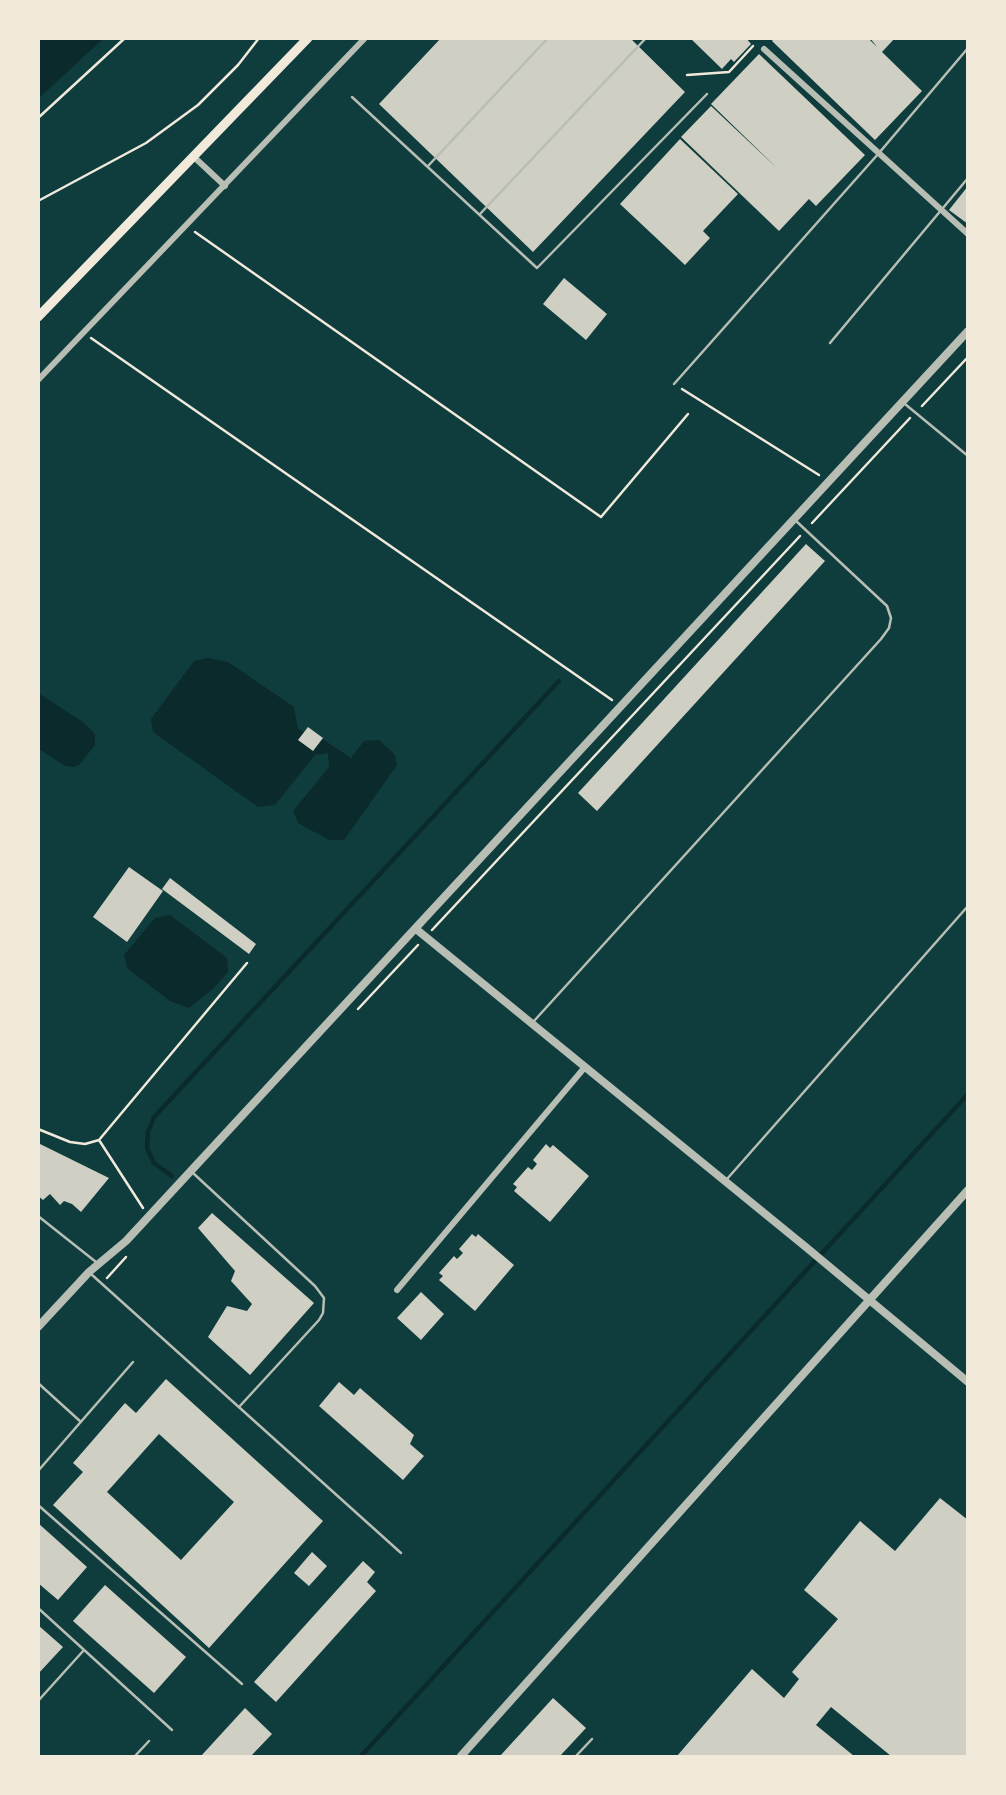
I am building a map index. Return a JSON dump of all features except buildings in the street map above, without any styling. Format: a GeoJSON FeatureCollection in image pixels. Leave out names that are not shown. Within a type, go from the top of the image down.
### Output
{"type":"FeatureCollection","features":[{"type":"Feature","properties":{"kind":"main road"},"geometry":{"type":"LineString","coordinates":[[38,317],[308,38]]}},
{"type":"Feature","properties":{"kind":"street"},"geometry":{"type":"LineString","coordinates":[[38,380],[365,38]]}},
{"type":"Feature","properties":{"kind":"street"},"geometry":{"type":"LineString","coordinates":[[764,48],[968,234]]}},
{"type":"Feature","properties":{"kind":"street"},"geometry":{"type":"LineString","coordinates":[[194,157],[225,186]]}},
{"type":"Feature","properties":{"kind":"street"},"geometry":{"type":"LineString","coordinates":[[38,1327],[89,1272],[126,1241],[968,331]]}},
{"type":"Feature","properties":{"kind":"street"},"geometry":{"type":"LineString","coordinates":[[416,929],[968,1382]]}},
{"type":"Feature","properties":{"kind":"street"},"geometry":{"type":"LineString","coordinates":[[397,1290],[585,1067]]}},
{"type":"Feature","properties":{"kind":"street"},"geometry":{"type":"LineString","coordinates":[[461,1756],[968,1190]]}},
{"type":"Feature","properties":{"kind":"lane"},"geometry":{"type":"LineString","coordinates":[[427,166],[548,38]]}},
{"type":"Feature","properties":{"kind":"lane"},"geometry":{"type":"LineString","coordinates":[[479,215],[646,38]]}},
{"type":"Feature","properties":{"kind":"lane"},"geometry":{"type":"LineString","coordinates":[[674,384],[879,153],[968,48]]}},
{"type":"Feature","properties":{"kind":"lane"},"geometry":{"type":"LineString","coordinates":[[352,97],[537,268],[707,94]]}},
{"type":"Feature","properties":{"kind":"lane"},"geometry":{"type":"LineString","coordinates":[[830,343],[968,178]]}},
{"type":"Feature","properties":{"kind":"lane"},"geometry":{"type":"LineString","coordinates":[[902,402],[968,456]]}},
{"type":"Feature","properties":{"kind":"lane"},"geometry":{"type":"LineString","coordinates":[[532,1024],[886,632],[891,618],[887,607],[795,520]]}},
{"type":"Feature","properties":{"kind":"lane"},"geometry":{"type":"LineString","coordinates":[[725,1181],[968,906]]}},
{"type":"Feature","properties":{"kind":"lane"},"geometry":{"type":"LineString","coordinates":[[190,1171],[315,1286],[324,1298],[323,1312],[319,1320],[239,1407]]}},
{"type":"Feature","properties":{"kind":"lane"},"geometry":{"type":"LineString","coordinates":[[38,1216],[99,1264]]}},
{"type":"Feature","properties":{"kind":"lane"},"geometry":{"type":"LineString","coordinates":[[89,1272],[401,1553]]}},
{"type":"Feature","properties":{"kind":"lane"},"geometry":{"type":"LineString","coordinates":[[38,1471],[133,1362]]}},
{"type":"Feature","properties":{"kind":"lane"},"geometry":{"type":"LineString","coordinates":[[38,1383],[81,1422]]}},
{"type":"Feature","properties":{"kind":"lane"},"geometry":{"type":"LineString","coordinates":[[38,1505],[242,1684]]}},
{"type":"Feature","properties":{"kind":"lane"},"geometry":{"type":"LineString","coordinates":[[38,1608],[172,1730]]}},
{"type":"Feature","properties":{"kind":"lane"},"geometry":{"type":"LineString","coordinates":[[38,1701],[84,1650]]}},
{"type":"Feature","properties":{"kind":"lane"},"geometry":{"type":"LineString","coordinates":[[576,1756],[592,1739]]}},
{"type":"Feature","properties":{"kind":"lane"},"geometry":{"type":"LineString","coordinates":[[135,1756],[149,1741]]}},
{"type":"Feature","properties":{"kind":"path"},"geometry":{"type":"LineString","coordinates":[[38,118],[125,38]]}},
{"type":"Feature","properties":{"kind":"path"},"geometry":{"type":"LineString","coordinates":[[38,201],[146,143],[198,105],[238,65],[258,38]]}},
{"type":"Feature","properties":{"kind":"path"},"geometry":{"type":"LineString","coordinates":[[687,75],[729,72],[757,42]]}},
{"type":"Feature","properties":{"kind":"path"},"geometry":{"type":"LineString","coordinates":[[186,226],[601,517],[688,414]]}},
{"type":"Feature","properties":{"kind":"path"},"geometry":{"type":"LineString","coordinates":[[84,333],[621,706]]}},
{"type":"Feature","properties":{"kind":"path"},"geometry":{"type":"LineString","coordinates":[[350,1018],[968,357]]}},
{"type":"Feature","properties":{"kind":"path"},"geometry":{"type":"LineString","coordinates":[[674,384],[830,482]]}},
{"type":"Feature","properties":{"kind":"path"},"geometry":{"type":"LineString","coordinates":[[38,1129],[70,1142],[85,1144],[99,1140],[247,963]]}},
{"type":"Feature","properties":{"kind":"path"},"geometry":{"type":"LineString","coordinates":[[99,1140],[140,1205],[150,1214]]}},
{"type":"Feature","properties":{"kind":"path"},"geometry":{"type":"LineString","coordinates":[[102,1283],[128,1255]]}},
{"type":"Feature","properties":{"kind":"water"},"geometry":{"type":"Polygon","coordinates":[[[39,38],[103,38],[103,39],[39,98],[39,38]]]}},
{"type":"Feature","properties":{"kind":"water"},"geometry":{"type":"Polygon","coordinates":[[[208,658],[228,662],[294,707],[298,729],[324,740],[351,758],[364,741],[379,740],[395,755],[397,765],[344,840],[329,840],[298,823],[293,811],[329,767],[328,753],[315,755],[275,805],[258,807],[153,732],[151,719],[194,661],[208,658]]]}},
{"type":"Feature","properties":{"kind":"water"},"geometry":{"type":"Polygon","coordinates":[[[38,693],[83,722],[95,734],[95,745],[79,765],[65,766],[39,749],[38,693]]]}},
{"type":"Feature","properties":{"kind":"water"},"geometry":{"type":"Polygon","coordinates":[[[170,915],[227,958],[228,972],[213,989],[189,1008],[170,1001],[127,968],[124,955],[155,918],[170,915]]]}},
{"type":"Feature","properties":{"kind":"waterway"},"geometry":{"type":"LineString","coordinates":[[172,1176],[154,1163],[147,1148],[148,1132],[154,1117],[559,681]]}},
{"type":"Feature","properties":{"kind":"waterway"},"geometry":{"type":"LineString","coordinates":[[361,1756],[968,1094]]}}]}
